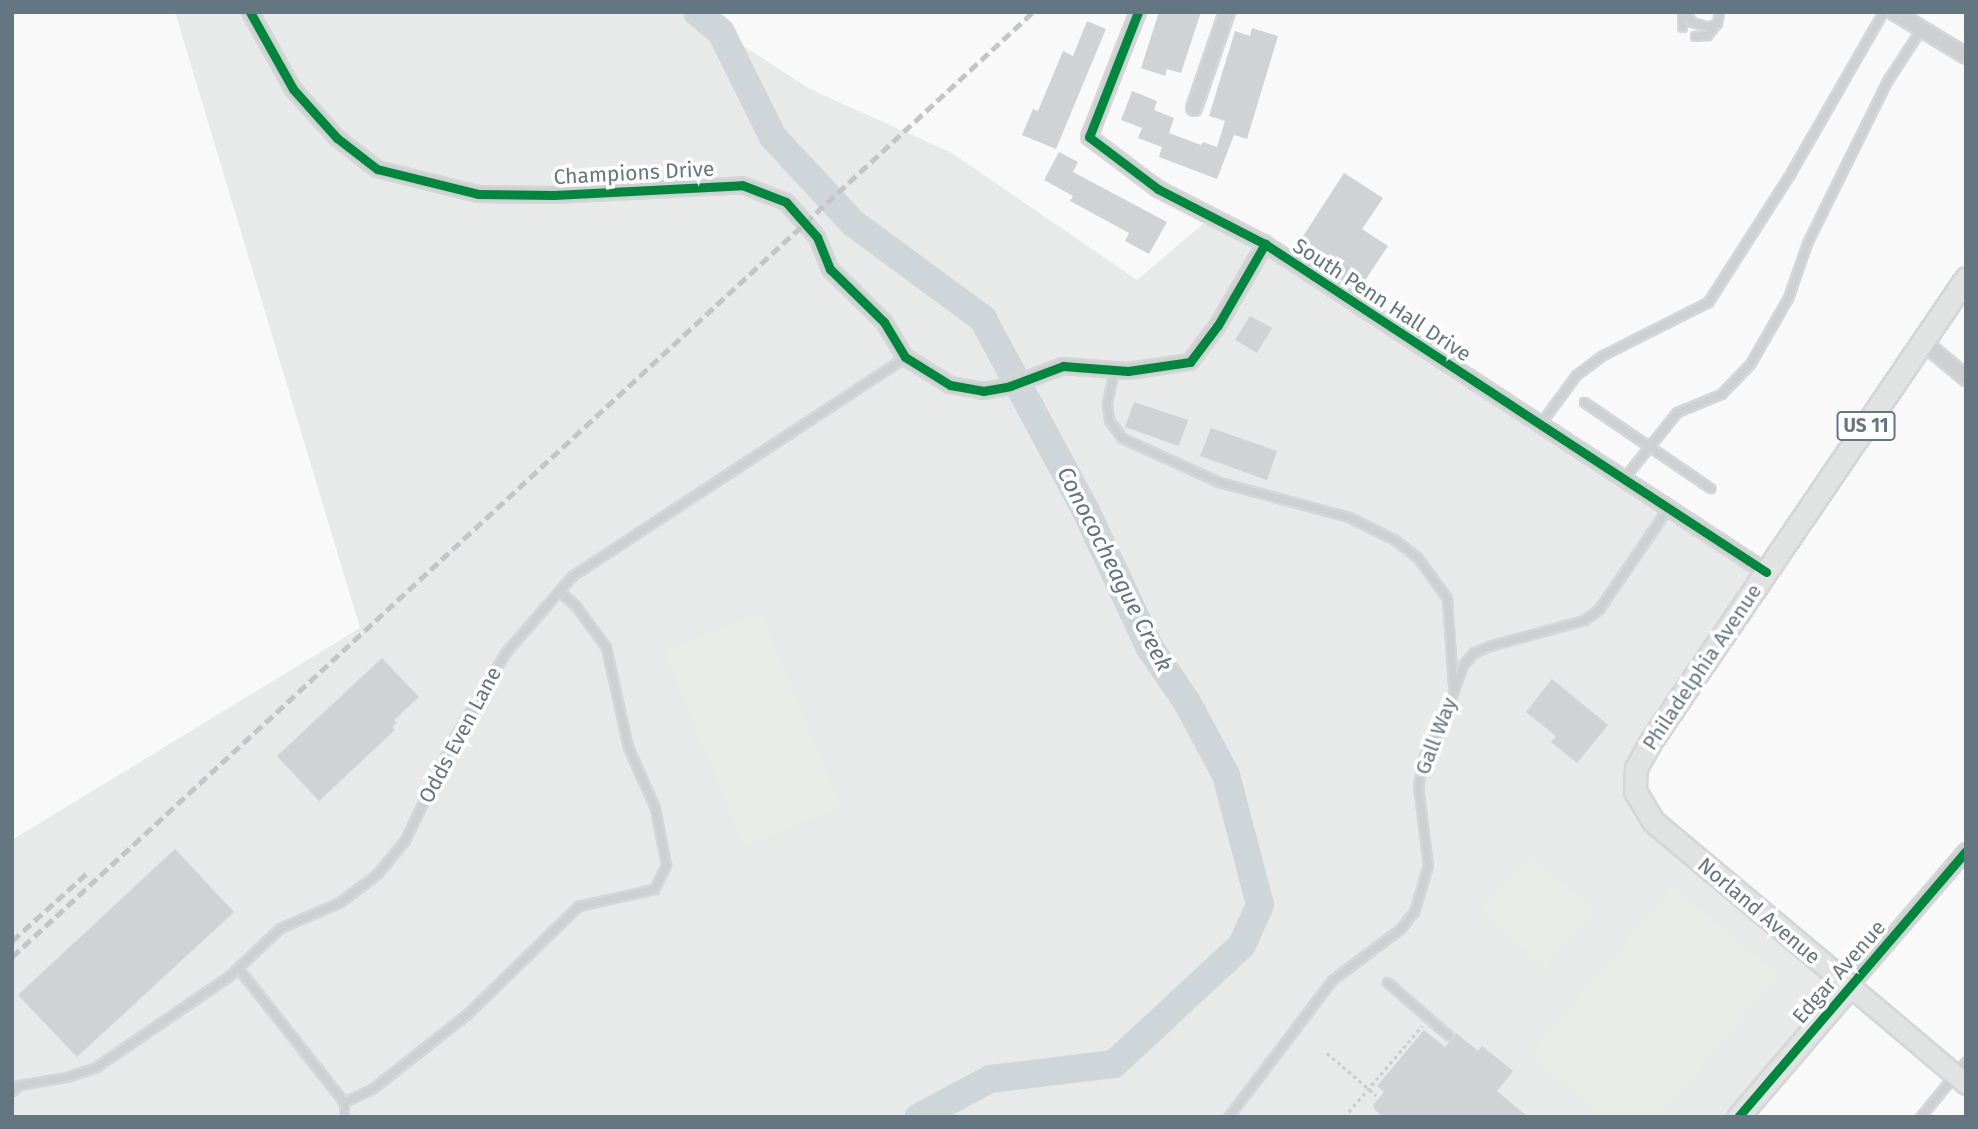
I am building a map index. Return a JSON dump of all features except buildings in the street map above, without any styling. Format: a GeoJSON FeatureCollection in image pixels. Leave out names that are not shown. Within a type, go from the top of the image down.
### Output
{"type":"FeatureCollection","features":[{"type":"Feature","properties":{"kind":"main road","name":"Philadelphia Avenue"},"geometry":{"type":"LineString","coordinates":[[1634,780],[1636,768],[1651,741],[1966,278]]}},
{"type":"Feature","properties":{"kind":"main road","name":"Norland Avenue"},"geometry":{"type":"LineString","coordinates":[[1634,780],[1639,802],[1653,821],[1850,986],[1962,1073]]}},
{"type":"Feature","properties":{"kind":"main road","name":"Edgar Avenue"},"geometry":{"type":"LineString","coordinates":[[1738,1117],[1850,986]]}},
{"type":"Feature","properties":{"kind":"street","name":"Champions Drive"},"geometry":{"type":"LineString","coordinates":[[250,12],[293,89],[337,138],[377,169],[478,194],[554,195],[741,185],[786,202],[817,237],[830,269],[884,322],[905,357],[950,384],[983,391],[1010,386],[1054,368],[1114,370]]}},
{"type":"Feature","properties":{"kind":"street","name":"South Penn Hall Drive"},"geometry":{"type":"LineString","coordinates":[[1138,12],[1089,136],[1158,189],[1265,244],[1766,572]]}},
{"type":"Feature","properties":{"kind":"street"},"geometry":{"type":"LineString","coordinates":[[1194,108],[1227,12]]}},
{"type":"Feature","properties":{"kind":"street"},"geometry":{"type":"LineString","coordinates":[[1894,12],[1966,57]]}},
{"type":"Feature","properties":{"kind":"street"},"geometry":{"type":"LineString","coordinates":[[1114,370],[1128,371],[1190,362],[1218,325],[1265,244]]}},
{"type":"Feature","properties":{"kind":"street"},"geometry":{"type":"LineString","coordinates":[[1923,342],[1966,378]]}},
{"type":"Feature","properties":{"kind":"street","name":"Edgar Avenue"},"geometry":{"type":"LineString","coordinates":[[1850,986],[1966,851]]}},
{"type":"Feature","properties":{"kind":"lane"},"geometry":{"type":"LineString","coordinates":[[1684,12],[1692,22],[1700,26],[1708,27],[1717,23]]}},
{"type":"Feature","properties":{"kind":"lane"},"geometry":{"type":"LineString","coordinates":[[1682,27],[1684,12]]}},
{"type":"Feature","properties":{"kind":"lane"},"geometry":{"type":"LineString","coordinates":[[1695,36],[1706,35],[1717,23],[1719,12]]}},
{"type":"Feature","properties":{"kind":"lane"},"geometry":{"type":"LineString","coordinates":[[1539,424],[1576,375],[1601,356],[1708,302],[1784,183],[1883,12]]}},
{"type":"Feature","properties":{"kind":"lane"},"geometry":{"type":"LineString","coordinates":[[1623,479],[1677,412],[1721,394],[1750,364],[1788,298],[1807,243],[1887,81],[1921,29]]}},
{"type":"Feature","properties":{"kind":"lane","name":"Odds Even Lane"},"geometry":{"type":"LineString","coordinates":[[12,1091],[19,1085],[66,1077],[96,1067],[238,968],[280,928],[340,902],[377,873],[405,841],[454,738],[505,653],[572,576],[905,357]]}},
{"type":"Feature","properties":{"kind":"lane","name":"Gall Way"},"geometry":{"type":"LineString","coordinates":[[1114,370],[1107,404],[1108,420],[1122,438],[1219,482],[1349,517],[1395,540],[1417,557],[1447,598],[1454,690],[1442,723],[1424,756],[1418,786],[1428,865],[1414,912],[1401,929],[1332,980],[1228,1117]]}},
{"type":"Feature","properties":{"kind":"lane"},"geometry":{"type":"LineString","coordinates":[[1584,402],[1710,488]]}},
{"type":"Feature","properties":{"kind":"lane"},"geometry":{"type":"LineString","coordinates":[[1454,690],[1463,665],[1473,653],[1489,646],[1584,620],[1599,609],[1668,508]]}},
{"type":"Feature","properties":{"kind":"lane"},"geometry":{"type":"LineString","coordinates":[[344,1102],[372,1089],[467,1014],[579,905],[654,889],[666,865],[655,808],[628,747],[607,648],[575,605],[559,591]]}},
{"type":"Feature","properties":{"kind":"lane"},"geometry":{"type":"LineString","coordinates":[[238,968],[344,1102],[344,1117]]}},
{"type":"Feature","properties":{"kind":"lane"},"geometry":{"type":"LineString","coordinates":[[1387,982],[1448,1035]]}},
{"type":"Feature","properties":{"kind":"lane"},"geometry":{"type":"LineString","coordinates":[[1920,1117],[1962,1073]]}},
{"type":"Feature","properties":{"kind":"path"},"geometry":{"type":"LineString","coordinates":[[1345,1117],[1429,1018]]}},
{"type":"Feature","properties":{"kind":"path"},"geometry":{"type":"LineString","coordinates":[[1327,1053],[1376,1095]]}},
{"type":"Feature","properties":{"kind":"shaded area"},"geometry":{"type":"Polygon","coordinates":[[[175,12],[691,12],[810,89],[952,153],[1137,280],[1211,217],[1766,572],[1651,741],[1635,791],[1850,986],[1738,1117],[12,1117],[12,840],[360,628],[175,12]]]}},
{"type":"Feature","properties":{"kind":"shaded area"},"geometry":{"type":"Polygon","coordinates":[[[761,612],[841,807],[744,847],[664,651],[761,612]]]}},
{"type":"Feature","properties":{"kind":"shaded area"},"geometry":{"type":"Polygon","coordinates":[[[1530,854],[1595,910],[1545,968],[1480,912],[1530,854]]]}},
{"type":"Feature","properties":{"kind":"shaded area"},"geometry":{"type":"Polygon","coordinates":[[[1673,886],[1779,975],[1659,1117],[1603,1117],[1530,1055],[1673,886]]]}},
{"type":"Feature","properties":{"kind":"waterway","name":"Conococheague Creek"},"geometry":{"type":"LineString","coordinates":[[697,12],[721,32],[773,137],[853,223],[983,319],[1086,511],[1150,648],[1187,702],[1226,775],[1260,905],[1242,945],[1114,1064],[990,1079],[919,1117]]}},
{"type":"Feature","properties":{"kind":"railway"},"geometry":{"type":"LineString","coordinates":[[12,957],[1033,12]]}},
{"type":"Feature","properties":{"kind":"railway"},"geometry":{"type":"LineString","coordinates":[[12,941],[86,874]]}},
{"type":"Feature","properties":{"kind":"cycle path"},"geometry":{"type":"LineString","coordinates":[[250,12],[293,89],[337,138],[377,169],[478,194],[554,195],[742,185],[786,202],[817,237],[830,269],[884,322],[905,357],[950,385],[983,391],[1010,386],[1063,366],[1128,371],[1190,362],[1218,325],[1265,244]]}},
{"type":"Feature","properties":{"kind":"cycle path"},"geometry":{"type":"LineString","coordinates":[[1138,12],[1089,137],[1158,189],[1265,244],[1766,572]]}},
{"type":"Feature","properties":{"kind":"cycle path"},"geometry":{"type":"LineString","coordinates":[[1738,1117],[1966,851]]}}]}
